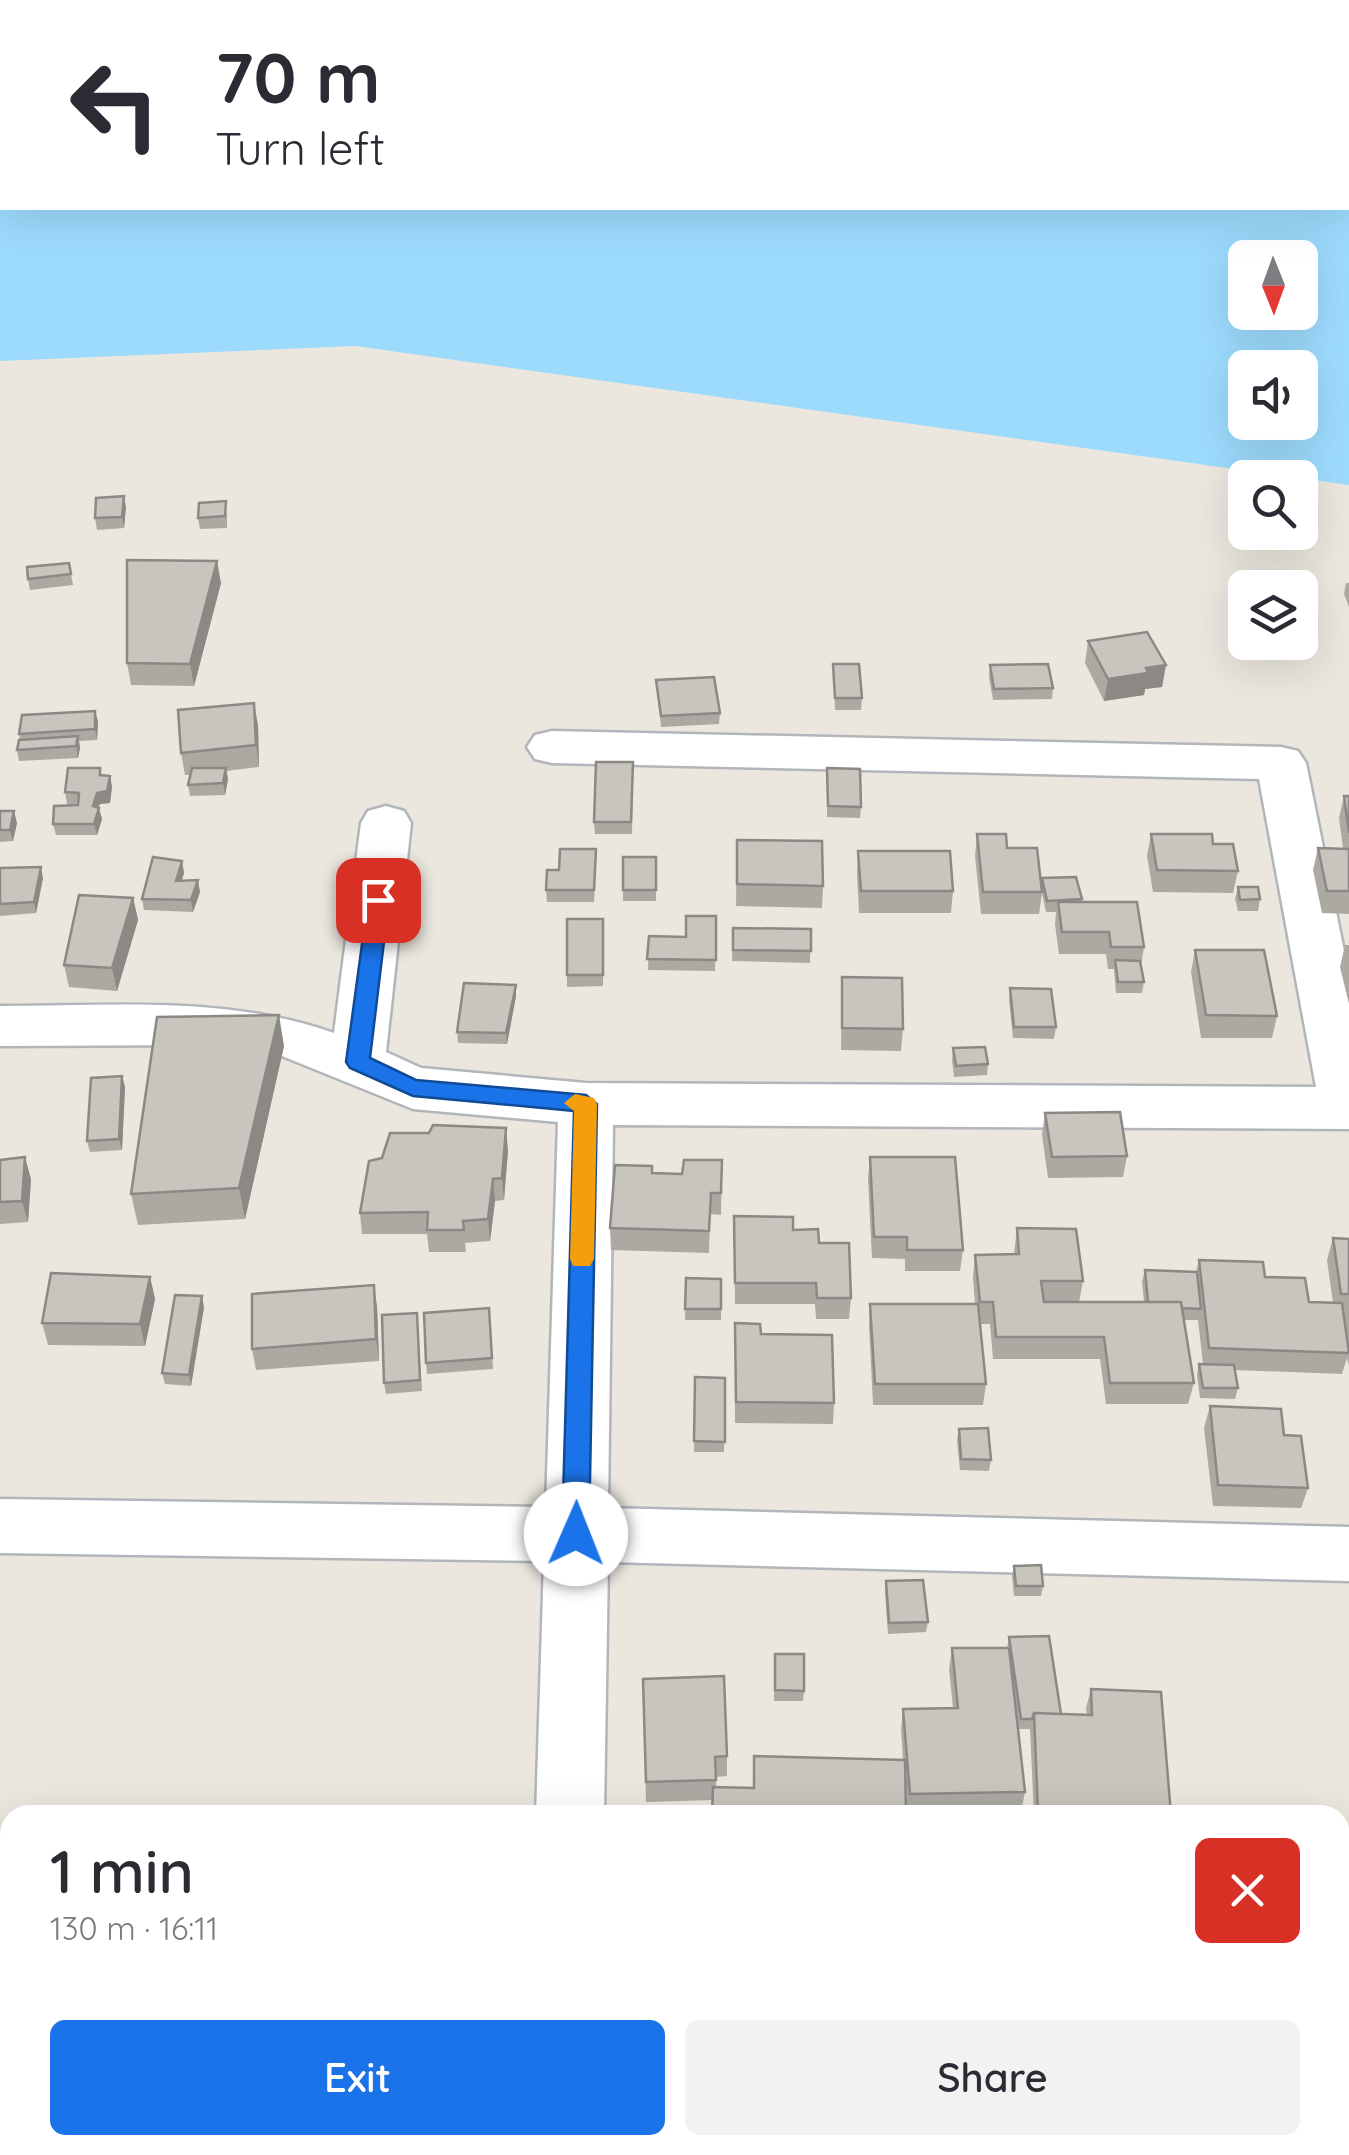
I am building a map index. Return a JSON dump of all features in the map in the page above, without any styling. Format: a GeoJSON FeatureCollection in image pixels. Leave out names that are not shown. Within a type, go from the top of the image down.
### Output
{"type":"FeatureCollection","features":[{"type":"Feature","properties":{"kind":"street"},"geometry":{"type":"LineString","coordinates":[[0,1026],[205,1025],[281,1035],[358,1062],[413,1088],[586,1104],[1349,1108],[1281,764],[552,746]]}},
{"type":"Feature","properties":{"kind":"street"},"geometry":{"type":"LineString","coordinates":[[358,1062],[386,823]]}},
{"type":"Feature","properties":{"kind":"street"},"geometry":{"type":"LineString","coordinates":[[570,1805],[586,1104]]}},
{"type":"Feature","properties":{"kind":"street"},"geometry":{"type":"LineString","coordinates":[[0,1526],[576,1534],[1349,1554]]}},
{"type":"Feature","properties":{"kind":"water"},"geometry":{"type":"Polygon","coordinates":[[[0,210],[1349,210],[1349,485],[1318,481],[1318,460],[1228,460],[1228,468],[355,346],[0,361],[0,210]]]}},
{"type":"Feature","properties":{"kind":"building"},"geometry":{"type":"Polygon","coordinates":[[[124,496],[122,517],[95,518],[96,498],[124,496]]]}},
{"type":"Feature","properties":{"kind":"building"},"geometry":{"type":"Polygon","coordinates":[[[226,501],[225,516],[198,518],[199,503],[226,501]]]}},
{"type":"Feature","properties":{"kind":"building"},"geometry":{"type":"Polygon","coordinates":[[[127,560],[217,561],[190,664],[127,663],[127,560]]]}},
{"type":"Feature","properties":{"kind":"building"},"geometry":{"type":"Polygon","coordinates":[[[69,563],[71,574],[28,579],[27,567],[69,563]]]}},
{"type":"Feature","properties":{"kind":"building"},"geometry":{"type":"Polygon","coordinates":[[[1147,632],[1166,665],[1146,668],[1148,673],[1108,679],[1088,641],[1147,632]]]}},
{"type":"Feature","properties":{"kind":"building"},"geometry":{"type":"Polygon","coordinates":[[[833,664],[859,664],[862,698],[835,698],[833,664]]]}},
{"type":"Feature","properties":{"kind":"building"},"geometry":{"type":"Polygon","coordinates":[[[1048,664],[1053,688],[994,689],[990,665],[1048,664]]]}},
{"type":"Feature","properties":{"kind":"building"},"geometry":{"type":"Polygon","coordinates":[[[714,677],[720,713],[661,716],[656,680],[714,677]]]}},
{"type":"Feature","properties":{"kind":"building"},"geometry":{"type":"Polygon","coordinates":[[[254,703],[256,745],[181,753],[178,710],[254,703]]]}},
{"type":"Feature","properties":{"kind":"building"},"geometry":{"type":"Polygon","coordinates":[[[95,711],[95,729],[19,734],[22,715],[95,711]]]}},
{"type":"Feature","properties":{"kind":"building"},"geometry":{"type":"Polygon","coordinates":[[[78,736],[76,746],[17,750],[19,740],[78,736]]]}},
{"type":"Feature","properties":{"kind":"building"},"geometry":{"type":"Polygon","coordinates":[[[596,762],[633,762],[631,822],[594,822],[596,762]]]}},
{"type":"Feature","properties":{"kind":"building"},"geometry":{"type":"Polygon","coordinates":[[[68,768],[100,768],[100,775],[110,776],[107,791],[97,793],[93,806],[99,808],[94,824],[53,824],[54,806],[78,805],[79,793],[65,792],[68,768]]]}},
{"type":"Feature","properties":{"kind":"building"},"geometry":{"type":"Polygon","coordinates":[[[192,768],[226,768],[223,783],[188,785],[192,768]]]}},
{"type":"Feature","properties":{"kind":"building"},"geometry":{"type":"Polygon","coordinates":[[[827,768],[860,769],[861,807],[828,806],[827,768]]]}},
{"type":"Feature","properties":{"kind":"building"},"geometry":{"type":"Polygon","coordinates":[[[1344,796],[1349,796],[1349,833],[1344,796]]]}},
{"type":"Feature","properties":{"kind":"building"},"geometry":{"type":"Polygon","coordinates":[[[0,811],[14,811],[10,830],[0,830],[0,811]]]}},
{"type":"Feature","properties":{"kind":"building"},"geometry":{"type":"Polygon","coordinates":[[[977,834],[1006,834],[1007,848],[1037,848],[1042,892],[983,892],[977,834]]]}},
{"type":"Feature","properties":{"kind":"building"},"geometry":{"type":"Polygon","coordinates":[[[1151,834],[1212,834],[1213,844],[1233,844],[1238,871],[1157,870],[1151,834]]]}},
{"type":"Feature","properties":{"kind":"building"},"geometry":{"type":"Polygon","coordinates":[[[737,840],[822,841],[823,886],[737,884],[737,840]]]}},
{"type":"Feature","properties":{"kind":"building"},"geometry":{"type":"Polygon","coordinates":[[[1318,848],[1349,849],[1349,891],[1327,891],[1318,848]]]}},
{"type":"Feature","properties":{"kind":"building"},"geometry":{"type":"Polygon","coordinates":[[[560,849],[596,849],[594,890],[546,890],[547,870],[559,870],[560,849]]]}},
{"type":"Feature","properties":{"kind":"building"},"geometry":{"type":"Polygon","coordinates":[[[858,851],[950,851],[953,891],[861,891],[858,851]]]}},
{"type":"Feature","properties":{"kind":"building"},"geometry":{"type":"Polygon","coordinates":[[[153,857],[182,861],[176,881],[198,880],[191,900],[142,899],[153,857]]]}},
{"type":"Feature","properties":{"kind":"building"},"geometry":{"type":"Polygon","coordinates":[[[623,857],[656,857],[656,890],[623,890],[623,857]]]}},
{"type":"Feature","properties":{"kind":"building"},"geometry":{"type":"Polygon","coordinates":[[[41,867],[34,902],[0,904],[0,868],[41,867]]]}},
{"type":"Feature","properties":{"kind":"building"},"geometry":{"type":"Polygon","coordinates":[[[1076,877],[1082,899],[1047,901],[1042,878],[1076,877]]]}},
{"type":"Feature","properties":{"kind":"building"},"geometry":{"type":"Polygon","coordinates":[[[1238,887],[1258,887],[1260,899],[1240,900],[1238,887]]]}},
{"type":"Feature","properties":{"kind":"building"},"geometry":{"type":"Polygon","coordinates":[[[79,895],[133,898],[112,968],[64,965],[79,895]]]}},
{"type":"Feature","properties":{"kind":"building"},"geometry":{"type":"Polygon","coordinates":[[[1058,902],[1137,902],[1144,947],[1111,947],[1109,932],[1062,932],[1058,902]]]}},
{"type":"Feature","properties":{"kind":"building"},"geometry":{"type":"Polygon","coordinates":[[[686,916],[716,916],[716,960],[647,959],[649,936],[686,937],[686,916]]]}},
{"type":"Feature","properties":{"kind":"building"},"geometry":{"type":"Polygon","coordinates":[[[567,919],[603,919],[603,975],[567,975],[567,919]]]}},
{"type":"Feature","properties":{"kind":"building"},"geometry":{"type":"Polygon","coordinates":[[[733,928],[811,929],[811,951],[733,950],[733,928]]]}},
{"type":"Feature","properties":{"kind":"building"},"geometry":{"type":"Polygon","coordinates":[[[1195,950],[1264,950],[1277,1016],[1206,1015],[1195,950]]]}},
{"type":"Feature","properties":{"kind":"building"},"geometry":{"type":"Polygon","coordinates":[[[1115,960],[1140,961],[1144,982],[1118,982],[1115,960]]]}},
{"type":"Feature","properties":{"kind":"building"},"geometry":{"type":"Polygon","coordinates":[[[842,977],[902,978],[903,1029],[842,1028],[842,977]]]}},
{"type":"Feature","properties":{"kind":"building"},"geometry":{"type":"Polygon","coordinates":[[[464,983],[516,985],[506,1033],[457,1032],[464,983]]]}},
{"type":"Feature","properties":{"kind":"building"},"geometry":{"type":"Polygon","coordinates":[[[1010,988],[1051,989],[1056,1027],[1014,1027],[1010,988]]]}},
{"type":"Feature","properties":{"kind":"building"},"geometry":{"type":"Polygon","coordinates":[[[279,1015],[239,1188],[131,1194],[157,1017],[279,1015]]]}},
{"type":"Feature","properties":{"kind":"building"},"geometry":{"type":"Polygon","coordinates":[[[985,1047],[988,1064],[956,1066],[953,1048],[985,1047]]]}},
{"type":"Feature","properties":{"kind":"building"},"geometry":{"type":"Polygon","coordinates":[[[122,1076],[119,1139],[87,1141],[91,1078],[122,1076]]]}},
{"type":"Feature","properties":{"kind":"building"},"geometry":{"type":"Polygon","coordinates":[[[1120,1112],[1127,1156],[1052,1157],[1045,1113],[1120,1112]]]}},
{"type":"Feature","properties":{"kind":"building"},"geometry":{"type":"Polygon","coordinates":[[[433,1125],[506,1128],[502,1178],[493,1179],[488,1219],[463,1221],[464,1230],[427,1230],[428,1212],[360,1213],[369,1161],[382,1158],[390,1133],[429,1133],[433,1125]]]}},
{"type":"Feature","properties":{"kind":"building"},"geometry":{"type":"Polygon","coordinates":[[[25,1157],[22,1201],[0,1202],[0,1160],[25,1157]]]}},
{"type":"Feature","properties":{"kind":"building"},"geometry":{"type":"Polygon","coordinates":[[[870,1157],[955,1157],[963,1250],[907,1250],[907,1237],[874,1237],[870,1157]]]}},
{"type":"Feature","properties":{"kind":"building"},"geometry":{"type":"Polygon","coordinates":[[[684,1160],[722,1160],[721,1193],[711,1193],[709,1231],[610,1228],[615,1165],[652,1166],[652,1173],[682,1174],[684,1160]]]}},
{"type":"Feature","properties":{"kind":"building"},"geometry":{"type":"Polygon","coordinates":[[[734,1216],[793,1217],[793,1230],[818,1229],[819,1243],[849,1243],[851,1298],[817,1298],[816,1283],[735,1283],[734,1216]]]}},
{"type":"Feature","properties":{"kind":"building"},"geometry":{"type":"Polygon","coordinates":[[[1017,1228],[1076,1229],[1083,1281],[1041,1281],[1044,1302],[1181,1302],[1194,1383],[1110,1383],[1104,1337],[996,1337],[993,1302],[980,1302],[975,1255],[1019,1254],[1017,1228]]]}},
{"type":"Feature","properties":{"kind":"building"},"geometry":{"type":"Polygon","coordinates":[[[1333,1238],[1349,1239],[1349,1294],[1341,1294],[1333,1238]]]}},
{"type":"Feature","properties":{"kind":"building"},"geometry":{"type":"Polygon","coordinates":[[[1199,1260],[1263,1262],[1265,1277],[1305,1278],[1309,1302],[1342,1303],[1349,1353],[1209,1348],[1199,1260]]]}},
{"type":"Feature","properties":{"kind":"building"},"geometry":{"type":"Polygon","coordinates":[[[1145,1270],[1197,1272],[1201,1309],[1182,1308],[1181,1302],[1148,1302],[1145,1270]]]}},
{"type":"Feature","properties":{"kind":"building"},"geometry":{"type":"Polygon","coordinates":[[[51,1273],[150,1277],[140,1324],[42,1323],[51,1273]]]}},
{"type":"Feature","properties":{"kind":"building"},"geometry":{"type":"Polygon","coordinates":[[[686,1278],[721,1279],[721,1309],[685,1309],[686,1278]]]}},
{"type":"Feature","properties":{"kind":"building"},"geometry":{"type":"Polygon","coordinates":[[[374,1285],[376,1339],[252,1349],[252,1294],[374,1285]]]}},
{"type":"Feature","properties":{"kind":"building"},"geometry":{"type":"Polygon","coordinates":[[[175,1295],[202,1296],[189,1375],[162,1373],[175,1295]]]}},
{"type":"Feature","properties":{"kind":"building"},"geometry":{"type":"Polygon","coordinates":[[[870,1304],[978,1304],[986,1384],[875,1384],[870,1304]]]}},
{"type":"Feature","properties":{"kind":"building"},"geometry":{"type":"Polygon","coordinates":[[[489,1308],[492,1358],[426,1363],[424,1313],[489,1308]]]}},
{"type":"Feature","properties":{"kind":"building"},"geometry":{"type":"Polygon","coordinates":[[[417,1313],[420,1380],[384,1383],[382,1315],[417,1313]]]}},
{"type":"Feature","properties":{"kind":"building"},"geometry":{"type":"Polygon","coordinates":[[[735,1323],[760,1324],[761,1334],[832,1335],[834,1403],[736,1402],[735,1323]]]}},
{"type":"Feature","properties":{"kind":"building"},"geometry":{"type":"Polygon","coordinates":[[[1199,1364],[1234,1365],[1238,1388],[1203,1388],[1199,1364]]]}},
{"type":"Feature","properties":{"kind":"building"},"geometry":{"type":"Polygon","coordinates":[[[695,1377],[725,1378],[725,1442],[694,1441],[695,1377]]]}},
{"type":"Feature","properties":{"kind":"building"},"geometry":{"type":"Polygon","coordinates":[[[1210,1406],[1281,1409],[1284,1435],[1301,1436],[1308,1488],[1218,1485],[1210,1406]]]}},
{"type":"Feature","properties":{"kind":"building"},"geometry":{"type":"Polygon","coordinates":[[[988,1428],[991,1460],[961,1459],[959,1429],[988,1428]]]}},
{"type":"Feature","properties":{"kind":"building"},"geometry":{"type":"Polygon","coordinates":[[[1041,1565],[1043,1586],[1016,1586],[1014,1566],[1041,1565]]]}},
{"type":"Feature","properties":{"kind":"building"},"geometry":{"type":"Polygon","coordinates":[[[923,1580],[928,1622],[889,1623],[886,1581],[923,1580]]]}},
{"type":"Feature","properties":{"kind":"building"},"geometry":{"type":"Polygon","coordinates":[[[1049,1636],[1061,1714],[1034,1713],[1032,1719],[1021,1719],[1009,1637],[1049,1636]]]}},
{"type":"Feature","properties":{"kind":"building"},"geometry":{"type":"Polygon","coordinates":[[[952,1648],[1009,1648],[1025,1792],[910,1794],[903,1709],[958,1708],[952,1648]]]}},
{"type":"Feature","properties":{"kind":"building"},"geometry":{"type":"Polygon","coordinates":[[[775,1654],[804,1654],[804,1691],[775,1690],[775,1654]]]}},
{"type":"Feature","properties":{"kind":"building"},"geometry":{"type":"Polygon","coordinates":[[[724,1676],[727,1756],[715,1757],[716,1780],[646,1782],[643,1679],[724,1676]]]}},
{"type":"Feature","properties":{"kind":"building"},"geometry":{"type":"Polygon","coordinates":[[[1091,1689],[1161,1692],[1170,1805],[1038,1805],[1034,1713],[1092,1715],[1091,1689]]]}},
{"type":"Feature","properties":{"kind":"building"},"geometry":{"type":"Polygon","coordinates":[[[754,1756],[905,1760],[906,1805],[712,1805],[713,1787],[754,1788],[754,1756]]]}},
{"type":"Feature","properties":{"kind":"slow traffic"},"geometry":{"type":"LineString","coordinates":[[575,1103],[586,1104],[582,1259]]}},
{"type":"Feature","properties":{"kind":"route"},"geometry":{"type":"LineString","coordinates":[[378,900],[358,1062],[413,1088],[586,1104],[576,1534]]}}]}
